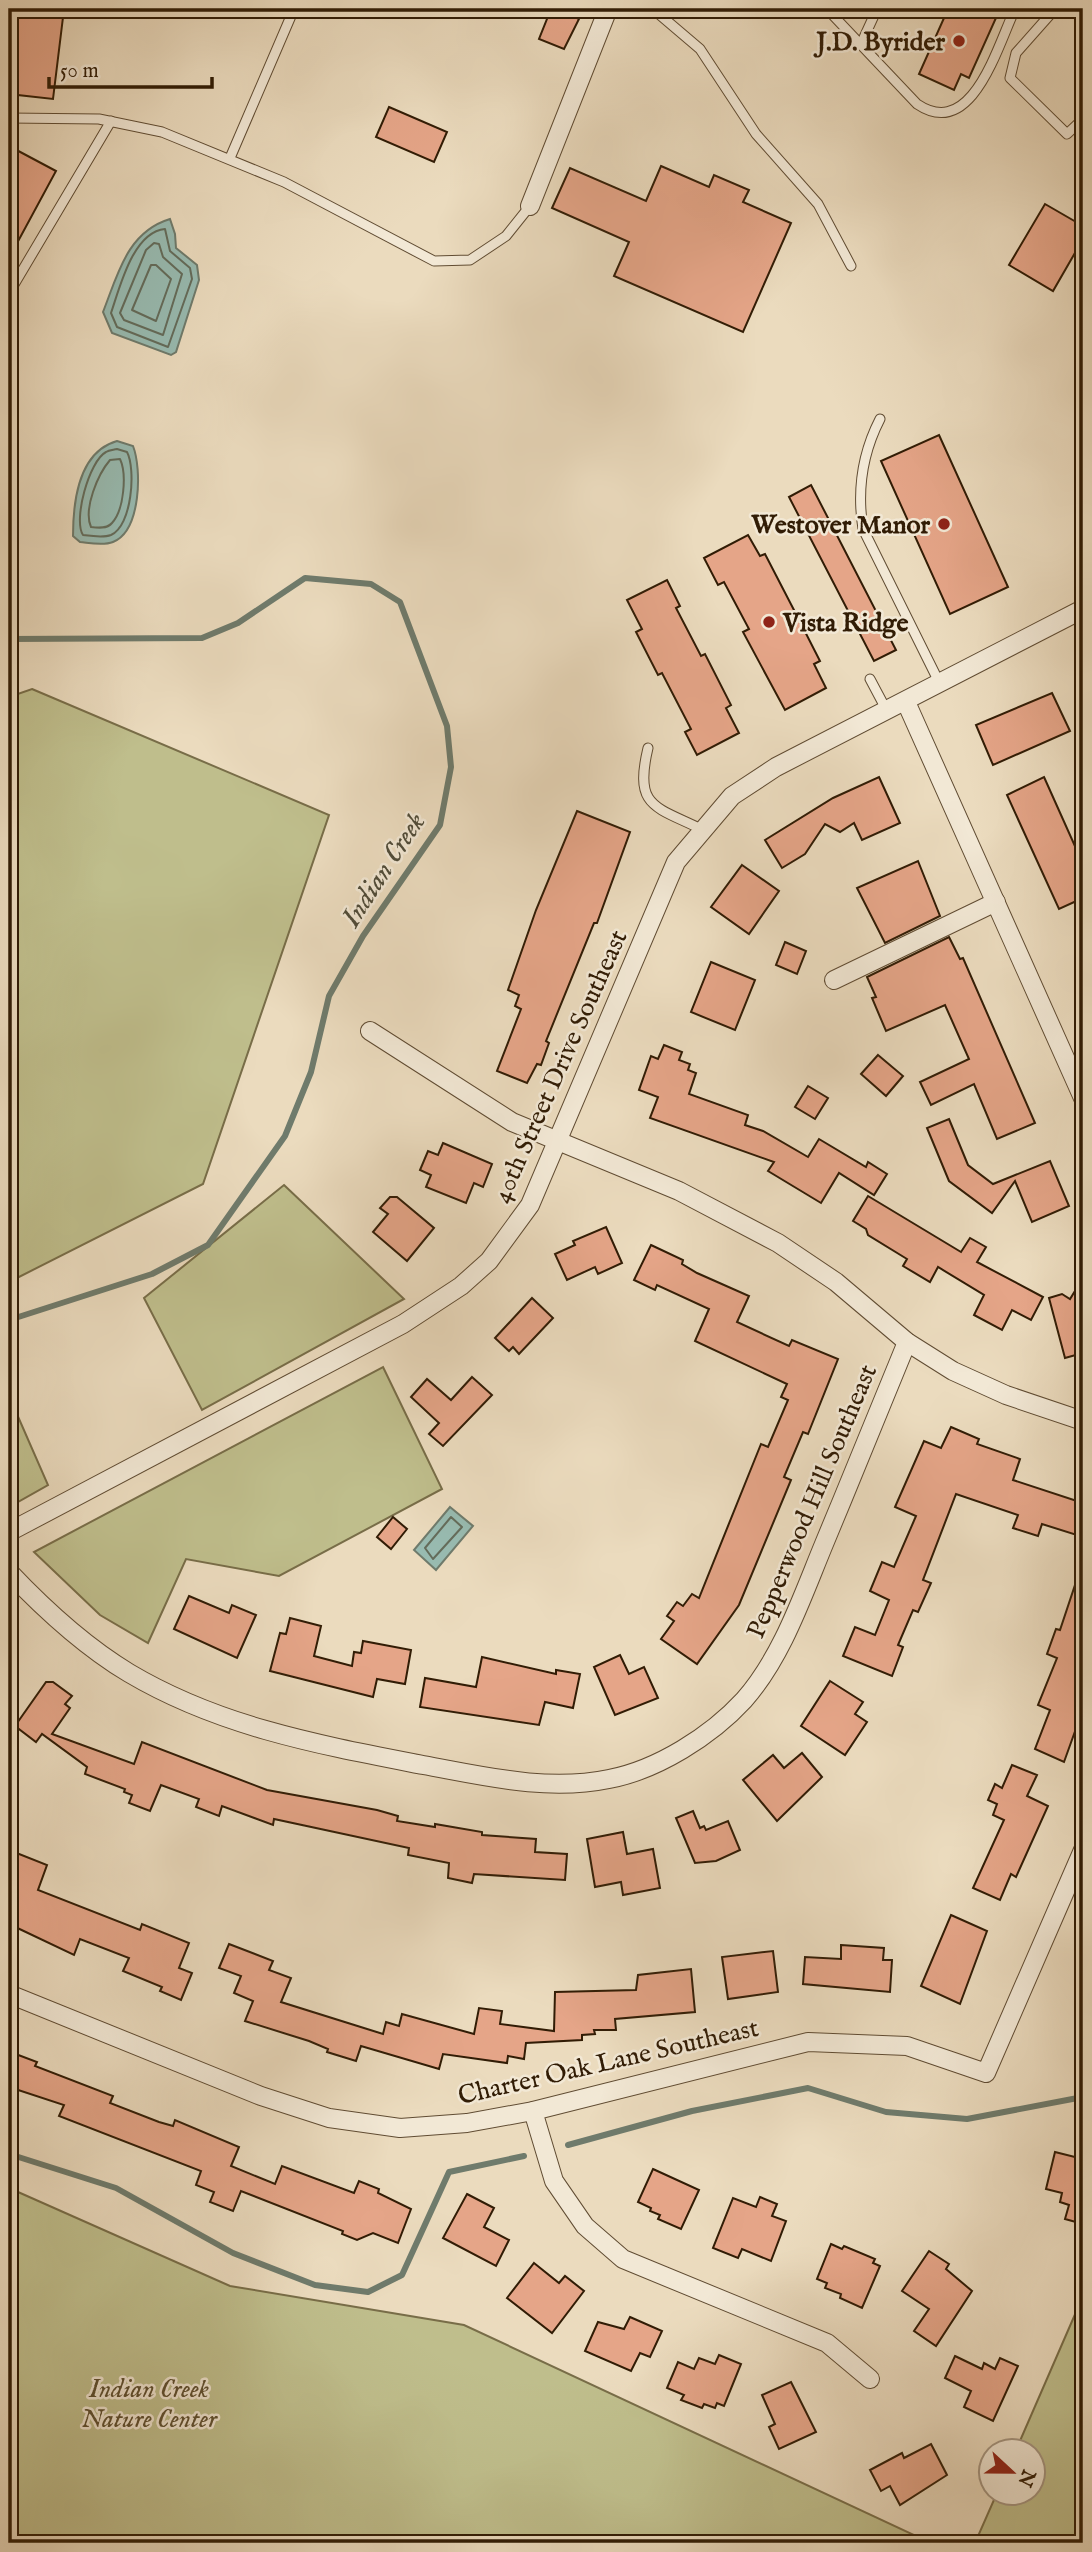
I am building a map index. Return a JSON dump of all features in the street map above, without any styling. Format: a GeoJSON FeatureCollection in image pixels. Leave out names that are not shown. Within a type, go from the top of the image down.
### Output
{"type":"FeatureCollection","features":[{"type":"Feature","properties":{"kind":"street"},"geometry":{"type":"LineString","coordinates":[[530,206],[608,9]]}},
{"type":"Feature","properties":{"kind":"street","name":"40th Street Drive Southeast"},"geometry":{"type":"LineString","coordinates":[[9,1532],[403,1324],[453,1293],[489,1261],[530,1205],[676,862],[701,829],[732,796],[776,767],[1083,609]]}},
{"type":"Feature","properties":{"kind":"street"},"geometry":{"type":"LineString","coordinates":[[906,702],[1083,1098]]}},
{"type":"Feature","properties":{"kind":"street"},"geometry":{"type":"LineString","coordinates":[[834,980],[996,902]]}},
{"type":"Feature","properties":{"kind":"street"},"geometry":{"type":"LineString","coordinates":[[370,1031],[512,1122],[679,1191],[778,1243],[836,1282],[907,1342],[953,1371],[1006,1395],[1083,1421]]}},
{"type":"Feature","properties":{"kind":"street","name":"Pepperwood Hill Southeast"},"geometry":{"type":"LineString","coordinates":[[9,1572],[86,1644],[129,1673],[225,1719],[318,1745],[516,1782],[568,1783],[611,1779],[658,1761],[699,1738],[743,1701],[769,1665],[793,1619],[907,1342]]}},
{"type":"Feature","properties":{"kind":"street","name":"Charter Oak Lane Southeast"},"geometry":{"type":"LineString","coordinates":[[9,1994],[261,2096],[329,2118],[400,2128],[467,2123],[533,2111],[808,2042],[906,2046],[986,2073],[1083,1850]]}},
{"type":"Feature","properties":{"kind":"street"},"geometry":{"type":"LineString","coordinates":[[533,2111],[554,2181],[585,2226],[623,2259],[827,2343],[870,2379]]}},
{"type":"Feature","properties":{"kind":"lane"},"geometry":{"type":"LineString","coordinates":[[230,158],[294,9]]}},
{"type":"Feature","properties":{"kind":"lane"},"geometry":{"type":"LineString","coordinates":[[653,9],[700,49],[756,134],[818,204],[851,266]]}},
{"type":"Feature","properties":{"kind":"lane"},"geometry":{"type":"LineString","coordinates":[[827,9],[917,104],[931,113],[946,114],[962,108],[978,87],[1015,9]]}},
{"type":"Feature","properties":{"kind":"lane"},"geometry":{"type":"LineString","coordinates":[[861,44],[877,9]]}},
{"type":"Feature","properties":{"kind":"lane"},"geometry":{"type":"LineString","coordinates":[[1055,9],[1016,53],[1010,78],[1067,134],[1083,119]]}},
{"type":"Feature","properties":{"kind":"lane"},"geometry":{"type":"LineString","coordinates":[[9,118],[111,121],[162,132],[284,182],[434,261],[470,260],[506,236],[530,206]]}},
{"type":"Feature","properties":{"kind":"lane"},"geometry":{"type":"LineString","coordinates":[[9,293],[111,121]]}},
{"type":"Feature","properties":{"kind":"lane"},"geometry":{"type":"LineString","coordinates":[[880,419],[866,447],[859,507],[863,530],[940,684]]}},
{"type":"Feature","properties":{"kind":"lane"},"geometry":{"type":"LineString","coordinates":[[870,679],[887,711]]}},
{"type":"Feature","properties":{"kind":"lane"},"geometry":{"type":"LineString","coordinates":[[648,748],[641,778],[646,797],[659,808],[701,829]]}},
{"type":"Feature","properties":{"kind":"green space"},"geometry":{"type":"Polygon","coordinates":[[[32,689],[329,815],[203,1184],[9,1282],[9,697],[32,689]]]}},
{"type":"Feature","properties":{"kind":"green space"},"geometry":{"type":"Polygon","coordinates":[[[284,1185],[404,1299],[202,1410],[144,1298],[284,1185]]]}},
{"type":"Feature","properties":{"kind":"green space"},"geometry":{"type":"Polygon","coordinates":[[[383,1367],[442,1489],[279,1576],[186,1559],[148,1643],[100,1615],[34,1552],[383,1367]]]}},
{"type":"Feature","properties":{"kind":"green space"},"geometry":{"type":"Polygon","coordinates":[[[9,1396],[48,1485],[9,1507],[9,1396]]]}},
{"type":"Feature","properties":{"kind":"green space","name":"Indian Creek Nature Center"},"geometry":{"type":"Polygon","coordinates":[[[9,2188],[230,2286],[464,2325],[931,2543],[9,2543],[9,2188]]]}},
{"type":"Feature","properties":{"kind":"green space"},"geometry":{"type":"Polygon","coordinates":[[[1083,2296],[1083,2543],[975,2543],[991,2506],[1046,2506],[1046,2436],[1022,2436],[1083,2296]]]}},
{"type":"Feature","properties":{"kind":"water"},"geometry":{"type":"Polygon","coordinates":[[[170,219],[176,248],[197,265],[199,280],[176,352],[171,355],[112,333],[103,312],[119,269],[134,244],[155,225],[170,219]]]}},
{"type":"Feature","properties":{"kind":"water"},"geometry":{"type":"Polygon","coordinates":[[[117,441],[133,446],[136,456],[138,484],[134,513],[122,536],[113,542],[80,542],[73,536],[74,508],[80,480],[94,456],[117,441]]]}},
{"type":"Feature","properties":{"kind":"water"},"geometry":{"type":"Polygon","coordinates":[[[450,1507],[473,1526],[436,1570],[414,1550],[450,1507]]]}},
{"type":"Feature","properties":{"kind":"building"},"geometry":{"type":"Polygon","coordinates":[[[9,9],[64,9],[53,99],[9,94],[9,9]]]}},
{"type":"Feature","properties":{"kind":"building"},"geometry":{"type":"Polygon","coordinates":[[[551,9],[578,9],[575,17],[579,19],[564,49],[539,39],[551,9]]]}},
{"type":"Feature","properties":{"kind":"building","name":"J.D. Byrider"},"geometry":{"type":"Polygon","coordinates":[[[948,9],[1000,9],[969,78],[961,74],[954,90],[919,74],[948,9]]]}},
{"type":"Feature","properties":{"kind":"building"},"geometry":{"type":"Polygon","coordinates":[[[389,107],[447,132],[434,162],[376,137],[389,107]]]}},
{"type":"Feature","properties":{"kind":"building"},"geometry":{"type":"Polygon","coordinates":[[[9,146],[56,171],[9,258],[9,146]]]}},
{"type":"Feature","properties":{"kind":"building"},"geometry":{"type":"Polygon","coordinates":[[[661,166],[709,187],[714,175],[749,190],[743,202],[791,223],[743,332],[614,276],[629,242],[552,208],[570,168],[646,201],[661,166]]]}},
{"type":"Feature","properties":{"kind":"building"},"geometry":{"type":"Polygon","coordinates":[[[1045,204],[1083,226],[1083,239],[1053,291],[1009,265],[1045,204]]]}},
{"type":"Feature","properties":{"kind":"building","name":"Westover Manor"},"geometry":{"type":"Polygon","coordinates":[[[939,435],[1008,587],[950,614],[881,461],[939,435]]]}},
{"type":"Feature","properties":{"kind":"building"},"geometry":{"type":"Polygon","coordinates":[[[811,485],[896,650],[874,661],[789,497],[811,485]]]}},
{"type":"Feature","properties":{"kind":"building","name":"Vista Ridge"},"geometry":{"type":"Polygon","coordinates":[[[748,535],[760,556],[765,554],[820,661],[814,664],[826,688],[785,710],[743,632],[749,629],[724,582],[718,585],[704,558],[748,535]]]}},
{"type":"Feature","properties":{"kind":"building","name":"Vista Ridge"},"geometry":{"type":"Polygon","coordinates":[[[667,580],[680,606],[676,608],[701,656],[705,654],[731,705],[726,708],[739,733],[697,755],[685,732],[691,729],[662,673],[658,675],[636,632],[642,629],[627,600],[667,580]]]}},
{"type":"Feature","properties":{"kind":"building"},"geometry":{"type":"Polygon","coordinates":[[[1052,693],[1070,731],[993,765],[976,725],[1052,693]]]}},
{"type":"Feature","properties":{"kind":"building"},"geometry":{"type":"Polygon","coordinates":[[[879,777],[900,823],[862,840],[854,823],[840,832],[825,824],[805,854],[782,868],[765,840],[833,798],[879,777]]]}},
{"type":"Feature","properties":{"kind":"building"},"geometry":{"type":"Polygon","coordinates":[[[1044,777],[1083,864],[1083,898],[1059,909],[1007,795],[1044,777]]]}},
{"type":"Feature","properties":{"kind":"building"},"geometry":{"type":"Polygon","coordinates":[[[577,811],[630,832],[597,923],[594,923],[546,1041],[549,1043],[541,1065],[537,1064],[527,1083],[497,1071],[521,1009],[515,1006],[519,995],[508,990],[536,910],[577,811]]]}},
{"type":"Feature","properties":{"kind":"building"},"geometry":{"type":"Polygon","coordinates":[[[918,861],[940,916],[885,943],[857,888],[918,861]]]}},
{"type":"Feature","properties":{"kind":"building"},"geometry":{"type":"Polygon","coordinates":[[[742,865],[779,891],[749,934],[711,907],[742,865]]]}},
{"type":"Feature","properties":{"kind":"building"},"geometry":{"type":"Polygon","coordinates":[[[949,937],[960,959],[963,958],[1035,1123],[997,1139],[974,1084],[931,1105],[920,1082],[969,1059],[945,1005],[886,1031],[872,998],[876,997],[867,977],[949,937]]]}},
{"type":"Feature","properties":{"kind":"building"},"geometry":{"type":"Polygon","coordinates":[[[785,942],[806,951],[797,974],[776,965],[785,942]]]}},
{"type":"Feature","properties":{"kind":"building"},"geometry":{"type":"Polygon","coordinates":[[[711,962],[755,980],[735,1030],[691,1012],[711,962]]]}},
{"type":"Feature","properties":{"kind":"building"},"geometry":{"type":"Polygon","coordinates":[[[664,1045],[682,1052],[679,1060],[690,1064],[688,1070],[696,1073],[689,1094],[748,1115],[745,1125],[763,1131],[808,1157],[819,1139],[866,1167],[868,1162],[887,1174],[874,1195],[839,1173],[821,1203],[768,1171],[774,1162],[650,1118],[658,1097],[639,1090],[651,1056],[658,1059],[664,1045]]]}},
{"type":"Feature","properties":{"kind":"building"},"geometry":{"type":"Polygon","coordinates":[[[878,1055],[903,1076],[886,1096],[861,1074],[878,1055]]]}},
{"type":"Feature","properties":{"kind":"building"},"geometry":{"type":"Polygon","coordinates":[[[808,1086],[828,1098],[815,1119],[795,1107],[808,1086]]]}},
{"type":"Feature","properties":{"kind":"building"},"geometry":{"type":"Polygon","coordinates":[[[949,1119],[968,1165],[993,1184],[1050,1161],[1069,1206],[1032,1222],[1015,1181],[992,1213],[949,1181],[927,1128],[949,1119]]]}},
{"type":"Feature","properties":{"kind":"building"},"geometry":{"type":"Polygon","coordinates":[[[443,1143],[492,1164],[483,1187],[474,1183],[466,1203],[426,1187],[431,1175],[420,1170],[428,1151],[438,1155],[443,1143]]]}},
{"type":"Feature","properties":{"kind":"building"},"geometry":{"type":"Polygon","coordinates":[[[868,1196],[961,1252],[970,1238],[986,1247],[977,1262],[1043,1297],[1031,1320],[1012,1310],[1002,1330],[974,1315],[984,1295],[938,1267],[930,1282],[903,1266],[907,1259],[868,1235],[866,1229],[853,1221],[868,1196]]]}},
{"type":"Feature","properties":{"kind":"building"},"geometry":{"type":"Polygon","coordinates":[[[390,1197],[397,1197],[434,1228],[407,1261],[373,1232],[388,1214],[380,1208],[390,1197]]]}},
{"type":"Feature","properties":{"kind":"building"},"geometry":{"type":"Polygon","coordinates":[[[606,1227],[622,1263],[598,1274],[595,1267],[567,1280],[555,1254],[575,1245],[573,1241],[606,1227]]]}},
{"type":"Feature","properties":{"kind":"building"},"geometry":{"type":"Polygon","coordinates":[[[651,1245],[683,1260],[682,1264],[697,1273],[749,1296],[737,1322],[789,1346],[792,1340],[838,1359],[808,1434],[803,1432],[784,1477],[791,1480],[739,1605],[697,1664],[661,1639],[674,1621],[667,1616],[677,1602],[683,1606],[692,1594],[699,1598],[761,1444],[768,1447],[788,1400],[781,1397],[787,1384],[695,1341],[709,1309],[657,1285],[655,1290],[634,1280],[651,1245]]]}},
{"type":"Feature","properties":{"kind":"building"},"geometry":{"type":"Polygon","coordinates":[[[1083,1278],[1083,1353],[1065,1358],[1049,1298],[1062,1294],[1070,1299],[1083,1278]]]}},
{"type":"Feature","properties":{"kind":"building"},"geometry":{"type":"Polygon","coordinates":[[[532,1298],[553,1318],[519,1354],[513,1347],[509,1351],[495,1338],[532,1298]]]}},
{"type":"Feature","properties":{"kind":"building"},"geometry":{"type":"Polygon","coordinates":[[[472,1377],[492,1395],[443,1446],[429,1434],[439,1423],[411,1397],[427,1379],[451,1400],[472,1377]]]}},
{"type":"Feature","properties":{"kind":"building"},"geometry":{"type":"Polygon","coordinates":[[[951,1427],[979,1439],[977,1444],[1020,1459],[1013,1480],[1083,1503],[1083,1537],[1042,1524],[1038,1536],[1013,1528],[1018,1515],[956,1494],[923,1580],[931,1583],[918,1612],[913,1610],[898,1645],[903,1647],[892,1676],[843,1656],[855,1627],[875,1635],[889,1600],[870,1591],[882,1562],[894,1567],[916,1516],[895,1507],[924,1441],[941,1448],[951,1427]]]}},
{"type":"Feature","properties":{"kind":"building"},"geometry":{"type":"Polygon","coordinates":[[[393,1517],[407,1529],[391,1549],[377,1537],[393,1517]]]}},
{"type":"Feature","properties":{"kind":"building"},"geometry":{"type":"Polygon","coordinates":[[[1080,1570],[1083,1570],[1083,1709],[1064,1762],[1035,1749],[1050,1710],[1038,1705],[1057,1658],[1047,1654],[1056,1629],[1060,1630],[1080,1570]]]}},
{"type":"Feature","properties":{"kind":"building"},"geometry":{"type":"Polygon","coordinates":[[[189,1596],[229,1613],[232,1605],[256,1615],[237,1658],[174,1629],[189,1596]]]}},
{"type":"Feature","properties":{"kind":"building"},"geometry":{"type":"Polygon","coordinates":[[[290,1618],[321,1626],[314,1656],[352,1666],[354,1652],[361,1653],[363,1641],[411,1650],[405,1684],[377,1679],[373,1697],[270,1671],[280,1633],[286,1634],[290,1618]]]}},
{"type":"Feature","properties":{"kind":"building"},"geometry":{"type":"Polygon","coordinates":[[[620,1655],[629,1674],[644,1667],[658,1698],[615,1715],[594,1667],[620,1655]]]}},
{"type":"Feature","properties":{"kind":"building"},"geometry":{"type":"Polygon","coordinates":[[[482,1657],[556,1674],[556,1670],[580,1674],[573,1708],[545,1702],[539,1725],[420,1707],[425,1678],[476,1687],[482,1657]]]}},
{"type":"Feature","properties":{"kind":"building"},"geometry":{"type":"Polygon","coordinates":[[[830,1681],[863,1702],[855,1714],[867,1722],[845,1755],[801,1726],[830,1681]]]}},
{"type":"Feature","properties":{"kind":"building"},"geometry":{"type":"Polygon","coordinates":[[[46,1682],[53,1682],[72,1696],[65,1704],[70,1708],[52,1734],[134,1764],[142,1742],[267,1790],[377,1810],[398,1816],[397,1821],[435,1827],[435,1824],[482,1832],[482,1835],[536,1839],[535,1852],[567,1854],[565,1880],[474,1874],[472,1883],[448,1878],[449,1863],[408,1855],[409,1848],[274,1819],[273,1825],[222,1806],[219,1816],[196,1807],[199,1799],[161,1785],[150,1811],[129,1803],[132,1795],[124,1792],[125,1789],[85,1774],[87,1767],[42,1734],[36,1742],[15,1726],[46,1682]]]}},
{"type":"Feature","properties":{"kind":"building"},"geometry":{"type":"Polygon","coordinates":[[[802,1753],[822,1777],[777,1821],[743,1780],[773,1755],[784,1768],[802,1753]]]}},
{"type":"Feature","properties":{"kind":"building"},"geometry":{"type":"Polygon","coordinates":[[[1012,1765],[1037,1775],[1027,1796],[1048,1806],[1016,1877],[1011,1874],[1000,1900],[973,1888],[1004,1820],[993,1815],[997,1804],[988,1800],[995,1784],[1002,1788],[1012,1765]]]}},
{"type":"Feature","properties":{"kind":"building"},"geometry":{"type":"Polygon","coordinates":[[[693,1811],[700,1828],[704,1826],[706,1830],[728,1821],[740,1850],[716,1861],[695,1863],[676,1818],[693,1811]]]}},
{"type":"Feature","properties":{"kind":"building"},"geometry":{"type":"Polygon","coordinates":[[[623,1832],[627,1854],[653,1849],[660,1888],[623,1895],[621,1882],[595,1887],[587,1839],[623,1832]]]}},
{"type":"Feature","properties":{"kind":"building"},"geometry":{"type":"Polygon","coordinates":[[[9,1850],[47,1865],[38,1890],[140,1930],[142,1924],[189,1943],[179,1968],[192,1973],[181,2000],[160,1991],[162,1987],[123,1971],[129,1958],[80,1939],[74,1955],[9,1924],[9,1850]]]}},
{"type":"Feature","properties":{"kind":"building"},"geometry":{"type":"Polygon","coordinates":[[[951,1915],[987,1931],[960,2004],[921,1986],[951,1915]]]}},
{"type":"Feature","properties":{"kind":"building"},"geometry":{"type":"Polygon","coordinates":[[[229,1944],[273,1961],[269,1970],[291,1978],[281,2002],[383,2034],[386,2022],[399,2026],[402,2014],[474,2034],[479,2008],[502,2011],[500,2024],[554,2031],[555,1992],[636,1990],[638,1975],[691,1969],[695,2012],[615,2019],[616,2030],[594,2030],[595,2034],[582,2035],[582,2040],[526,2043],[524,2059],[508,2056],[507,2063],[443,2054],[439,2069],[361,2046],[356,2061],[327,2052],[328,2049],[309,2041],[245,2021],[253,2001],[234,1993],[241,1976],[219,1968],[229,1944]]]}},
{"type":"Feature","properties":{"kind":"building"},"geometry":{"type":"Polygon","coordinates":[[[841,1945],[884,1948],[883,1960],[892,1960],[890,1992],[803,1984],[805,1957],[841,1959],[841,1945]]]}},
{"type":"Feature","properties":{"kind":"building"},"geometry":{"type":"Polygon","coordinates":[[[773,1951],[778,1992],[728,1999],[722,1957],[773,1951]]]}},
{"type":"Feature","properties":{"kind":"building"},"geometry":{"type":"Polygon","coordinates":[[[13,2053],[37,2062],[35,2066],[113,2096],[110,2103],[173,2126],[175,2120],[239,2147],[231,2166],[275,2184],[282,2166],[354,2193],[359,2181],[379,2189],[378,2193],[411,2209],[398,2243],[373,2233],[357,2240],[342,2234],[343,2231],[241,2191],[233,2211],[210,2202],[214,2192],[196,2185],[201,2171],[59,2116],[64,2105],[9,2087],[9,2063],[13,2053]]]}},
{"type":"Feature","properties":{"kind":"building"},"geometry":{"type":"Polygon","coordinates":[[[1055,2152],[1083,2159],[1083,2224],[1065,2219],[1069,2205],[1060,2202],[1062,2193],[1046,2189],[1055,2152]]]}},
{"type":"Feature","properties":{"kind":"building"},"geometry":{"type":"Polygon","coordinates":[[[653,2169],[699,2190],[681,2229],[658,2219],[660,2215],[638,2202],[653,2169]]]}},
{"type":"Feature","properties":{"kind":"building"},"geometry":{"type":"Polygon","coordinates":[[[467,2194],[494,2208],[484,2227],[509,2240],[496,2266],[443,2238],[467,2194]]]}},
{"type":"Feature","properties":{"kind":"building"},"geometry":{"type":"Polygon","coordinates":[[[760,2197],[777,2204],[772,2216],[786,2221],[771,2261],[742,2249],[738,2258],[713,2248],[733,2198],[756,2207],[760,2197]]]}},
{"type":"Feature","properties":{"kind":"building"},"geometry":{"type":"Polygon","coordinates":[[[831,2244],[842,2249],[844,2246],[875,2259],[873,2263],[880,2266],[862,2308],[840,2298],[841,2294],[825,2288],[827,2283],[817,2279],[831,2244]]]}},
{"type":"Feature","properties":{"kind":"building"},"geometry":{"type":"Polygon","coordinates":[[[929,2251],[949,2264],[946,2269],[972,2291],[936,2346],[914,2331],[929,2309],[902,2291],[929,2251]]]}},
{"type":"Feature","properties":{"kind":"building"},"geometry":{"type":"Polygon","coordinates":[[[534,2263],[559,2283],[565,2276],[584,2291],[552,2333],[507,2298],[534,2263]]]}},
{"type":"Feature","properties":{"kind":"building"},"geometry":{"type":"Polygon","coordinates":[[[630,2317],[662,2331],[650,2357],[640,2353],[631,2371],[585,2351],[598,2322],[624,2329],[630,2317]]]}},
{"type":"Feature","properties":{"kind":"building"},"geometry":{"type":"Polygon","coordinates":[[[719,2355],[741,2364],[724,2406],[717,2403],[715,2408],[704,2404],[702,2408],[681,2400],[684,2395],[667,2388],[678,2362],[694,2369],[699,2358],[715,2364],[719,2355]]]}},
{"type":"Feature","properties":{"kind":"building"},"geometry":{"type":"Polygon","coordinates":[[[955,2356],[982,2369],[984,2363],[995,2369],[1000,2358],[1018,2366],[993,2421],[964,2407],[971,2391],[945,2378],[955,2356]]]}},
{"type":"Feature","properties":{"kind":"building"},"geometry":{"type":"Polygon","coordinates":[[[791,2382],[816,2432],[779,2449],[769,2427],[775,2424],[762,2395],[791,2382]]]}},
{"type":"Feature","properties":{"kind":"building"},"geometry":{"type":"Polygon","coordinates":[[[931,2444],[947,2475],[900,2505],[890,2486],[881,2491],[870,2470],[902,2453],[904,2458],[931,2444]]]}},
{"type":"Feature","properties":{"kind":"waterway","name":"Indian Creek"},"geometry":{"type":"LineString","coordinates":[[9,639],[202,638],[238,623],[305,578],[371,584],[400,602],[447,726],[451,767],[440,825],[363,936],[329,996],[311,1072],[285,1136],[208,1245],[152,1274],[9,1320]]}},
{"type":"Feature","properties":{"kind":"waterway"},"geometry":{"type":"LineString","coordinates":[[568,2145],[692,2111],[808,2088],[886,2112],[967,2119],[1083,2097]]}},
{"type":"Feature","properties":{"kind":"waterway"},"geometry":{"type":"LineString","coordinates":[[9,2154],[116,2188],[233,2253],[315,2285],[368,2292],[402,2275],[449,2172],[524,2156]]}},
{"type":"Feature","properties":{"kind":"place","name":"J.D. Byrider"},"geometry":{"type":"Point","coordinates":[959,41]}},
{"type":"Feature","properties":{"kind":"place","name":"Westover Manor"},"geometry":{"type":"Point","coordinates":[944,524]}},
{"type":"Feature","properties":{"kind":"place","name":"Vista Ridge"},"geometry":{"type":"Point","coordinates":[769,622]}}]}
